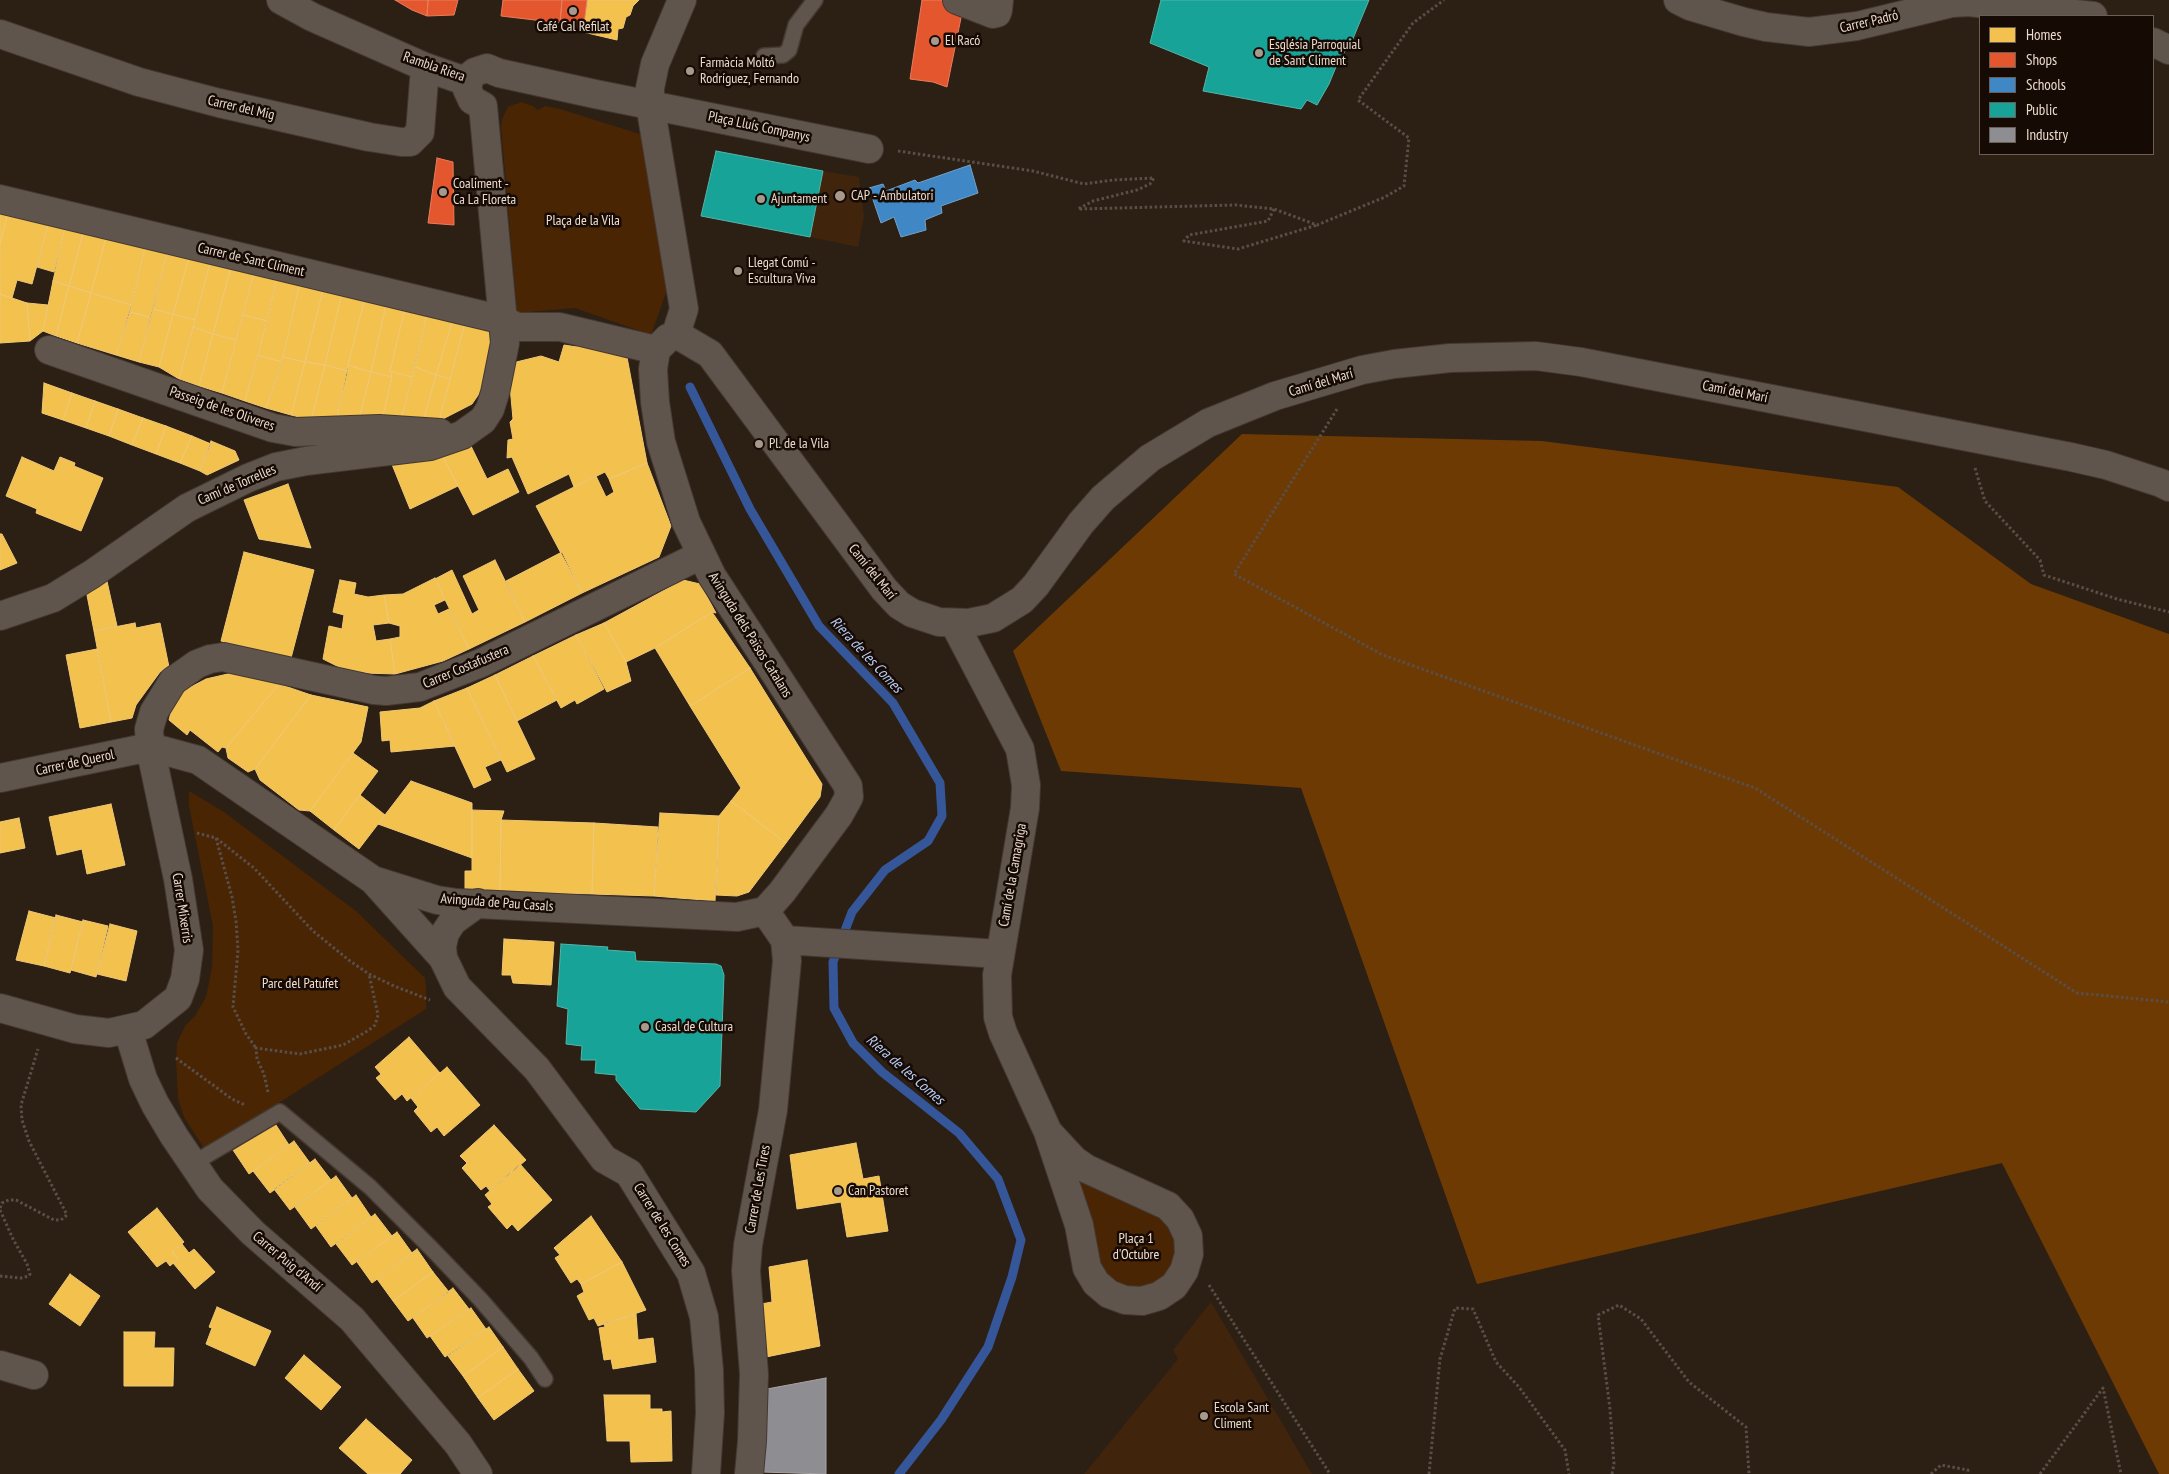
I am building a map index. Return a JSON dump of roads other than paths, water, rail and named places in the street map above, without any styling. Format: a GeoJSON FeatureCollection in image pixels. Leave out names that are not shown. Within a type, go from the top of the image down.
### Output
{"type":"FeatureCollection","features":[{"type":"Feature","properties":{"kind":"street","name":"Rambla Riera"},"geometry":{"type":"LineString","coordinates":[[281,0],[312,17],[425,67],[468,82],[475,72],[487,68],[499,73],[650,104]]}},
{"type":"Feature","properties":{"kind":"street"},"geometry":{"type":"LineString","coordinates":[[483,106],[503,320],[517,327],[560,327],[666,342],[684,309],[650,104],[650,88],[655,64],[682,0]]}},
{"type":"Feature","properties":{"kind":"street"},"geometry":{"type":"LineString","coordinates":[[957,0],[993,14],[997,13],[999,0]]}},
{"type":"Feature","properties":{"kind":"street","name":"Carrer Padró"},"geometry":{"type":"LineString","coordinates":[[1678,0],[1690,6],[1744,22],[1766,27],[1810,32],[1857,26],[1952,3],[1969,2],[2084,15]]}},
{"type":"Feature","properties":{"kind":"street","name":"Carrer del Mig"},"geometry":{"type":"LineString","coordinates":[[0,34],[139,82],[238,107],[369,137],[401,142],[410,142],[420,132],[425,67]]}},
{"type":"Feature","properties":{"kind":"street"},"geometry":{"type":"LineString","coordinates":[[2154,42],[2169,50]]}},
{"type":"Feature","properties":{"kind":"street"},"geometry":{"type":"LineString","coordinates":[[468,82],[469,95],[472,100],[483,106],[495,104],[503,96],[505,84],[499,73]]}},
{"type":"Feature","properties":{"kind":"street","name":"Plaça Lluís Companys"},"geometry":{"type":"LineString","coordinates":[[650,104],[869,149]]}},
{"type":"Feature","properties":{"kind":"street","name":"Carrer de Sant Climent"},"geometry":{"type":"LineString","coordinates":[[0,199],[503,320]]}},
{"type":"Feature","properties":{"kind":"street","name":"Camí de Torrelles"},"geometry":{"type":"LineString","coordinates":[[0,616],[38,604],[61,594],[187,508],[248,478],[276,467],[306,461],[430,446],[462,435],[483,420],[490,409],[503,358],[505,343],[503,320]]}},
{"type":"Feature","properties":{"kind":"street","name":"Avinguda dels Països Catalans"},"geometry":{"type":"LineString","coordinates":[[666,342],[653,369],[661,442],[674,488],[701,555],[712,576],[848,786],[849,797],[840,815],[778,897],[765,911]]}},
{"type":"Feature","properties":{"kind":"street","name":"Camí del Marí"},"geometry":{"type":"LineString","coordinates":[[666,342],[710,354],[884,589],[899,605],[926,619],[954,623],[993,618],[1022,600],[1036,585],[1081,523],[1103,498],[1135,470],[1173,443],[1208,423],[1250,405],[1317,382],[1394,364],[1450,358],[1536,356],[1581,362],[2106,465],[2169,487]]}},
{"type":"Feature","properties":{"kind":"street","name":"Passeig de les Oliveres"},"geometry":{"type":"LineString","coordinates":[[49,350],[273,428],[296,432],[379,429],[462,435]]}},
{"type":"Feature","properties":{"kind":"street","name":"Carrer Costafustera"},"geometry":{"type":"LineString","coordinates":[[150,747],[149,729],[162,695],[172,681],[197,664],[210,659],[223,657],[242,660],[374,690],[420,688],[481,663],[701,555]]}},
{"type":"Feature","properties":{"kind":"street","name":"Camí de la Camagriga"},"geometry":{"type":"LineString","coordinates":[[954,623],[1020,749],[1023,768],[1025,808],[999,954],[997,975],[998,1017],[1012,1055],[1048,1132],[1079,1225],[1087,1268],[1096,1283],[1109,1294],[1125,1300],[1142,1301],[1159,1296],[1174,1286],[1184,1271],[1189,1254],[1188,1236],[1180,1219],[1168,1206],[1087,1169],[1074,1160],[1048,1132]]}},
{"type":"Feature","properties":{"kind":"street","name":"Carrer de Querol"},"geometry":{"type":"LineString","coordinates":[[0,778],[150,747]]}},
{"type":"Feature","properties":{"kind":"street","name":"Avinguda de Pau Casals"},"geometry":{"type":"LineString","coordinates":[[150,747],[198,760],[374,880],[437,900],[737,918],[765,911]]}},
{"type":"Feature","properties":{"kind":"street","name":"Carrer Mixerris"},"geometry":{"type":"LineString","coordinates":[[0,1008],[92,1032],[109,1033],[144,1025],[178,998],[185,979],[189,950],[180,887],[150,747]]}},
{"type":"Feature","properties":{"kind":"street","name":"Carrer de les Comes"},"geometry":{"type":"LineString","coordinates":[[374,880],[442,958],[458,988],[537,1069],[604,1159],[629,1173],[691,1273],[704,1317],[709,1370],[710,1413],[706,1474]]}},
{"type":"Feature","properties":{"kind":"street"},"geometry":{"type":"LineString","coordinates":[[442,958],[445,933],[453,921],[478,903]]}},
{"type":"Feature","properties":{"kind":"street","name":"Carrer de Les Tires"},"geometry":{"type":"LineString","coordinates":[[749,1474],[754,1374],[746,1271],[748,1245],[772,1110],[787,961],[784,940],[765,911]]}},
{"type":"Feature","properties":{"kind":"street"},"geometry":{"type":"LineString","coordinates":[[784,940],[999,954]]}},
{"type":"Feature","properties":{"kind":"street","name":"Carrer Puig d'Andí"},"geometry":{"type":"LineString","coordinates":[[128,1030],[143,1079],[155,1104],[192,1164],[210,1189],[240,1221],[352,1319],[452,1436],[478,1474]]}},
{"type":"Feature","properties":{"kind":"street"},"geometry":{"type":"LineString","coordinates":[[0,1365],[34,1375]]}},
{"type":"Feature","properties":{"kind":"lane"},"geometry":{"type":"LineString","coordinates":[[764,56],[783,55],[788,50],[796,25],[814,0]]}},
{"type":"Feature","properties":{"kind":"lane"},"geometry":{"type":"LineString","coordinates":[[192,1164],[256,1124],[280,1112],[370,1187],[424,1241],[480,1299],[531,1358],[545,1379]]}},
{"type":"Feature","properties":{"kind":"waterway","name":"Riera de les Comes"},"geometry":{"type":"LineString","coordinates":[[690,387],[750,509],[819,626],[893,703],[940,783],[942,816],[928,841],[885,870],[852,912],[833,962],[834,1008],[853,1043],[882,1072],[959,1133],[998,1179],[1021,1240],[1012,1277],[988,1347],[941,1420],[899,1474]]}},
{"type":"Feature","properties":{"kind":"place","name":"Café Cal Refilat"},"geometry":{"type":"Point","coordinates":[573,11]}},
{"type":"Feature","properties":{"kind":"place","name":"El Racó"},"geometry":{"type":"Point","coordinates":[935,41]}},
{"type":"Feature","properties":{"kind":"place","name":"Església Parroquial de Sant Climent"},"geometry":{"type":"Point","coordinates":[1259,53]}},
{"type":"Feature","properties":{"kind":"place","name":"Farmàcia Moltó Rodríguez, Fernando"},"geometry":{"type":"Point","coordinates":[690,71]}},
{"type":"Feature","properties":{"kind":"place","name":"Coaliment - Ca La Floreta"},"geometry":{"type":"Point","coordinates":[443,192]}},
{"type":"Feature","properties":{"kind":"place","name":"CAP - Ambulatori"},"geometry":{"type":"Point","coordinates":[840,196]}},
{"type":"Feature","properties":{"kind":"place","name":"Ajuntament"},"geometry":{"type":"Point","coordinates":[761,199]}},
{"type":"Feature","properties":{"kind":"place","name":"Llegat Comú - Escultura Viva"},"geometry":{"type":"Point","coordinates":[738,271]}},
{"type":"Feature","properties":{"kind":"place","name":"Pl. de la Vila"},"geometry":{"type":"Point","coordinates":[759,444]}},
{"type":"Feature","properties":{"kind":"place","name":"Casal de Cultura"},"geometry":{"type":"Point","coordinates":[645,1027]}},
{"type":"Feature","properties":{"kind":"place","name":"Can Pastoret"},"geometry":{"type":"Point","coordinates":[838,1191]}},
{"type":"Feature","properties":{"kind":"place","name":"Escola Sant Climent"},"geometry":{"type":"Point","coordinates":[1204,1416]}},
{"type":"Feature","properties":{"kind":"park label","name":"Plaça de la Vila"},"geometry":{"type":"Point","coordinates":[583,221]}},
{"type":"Feature","properties":{"kind":"park label","name":"Parc del Patufet"},"geometry":{"type":"Point","coordinates":[300,984]}},
{"type":"Feature","properties":{"kind":"park label","name":"Plaça 1 d'Octubre"},"geometry":{"type":"Point","coordinates":[1136,1248]}}]}
